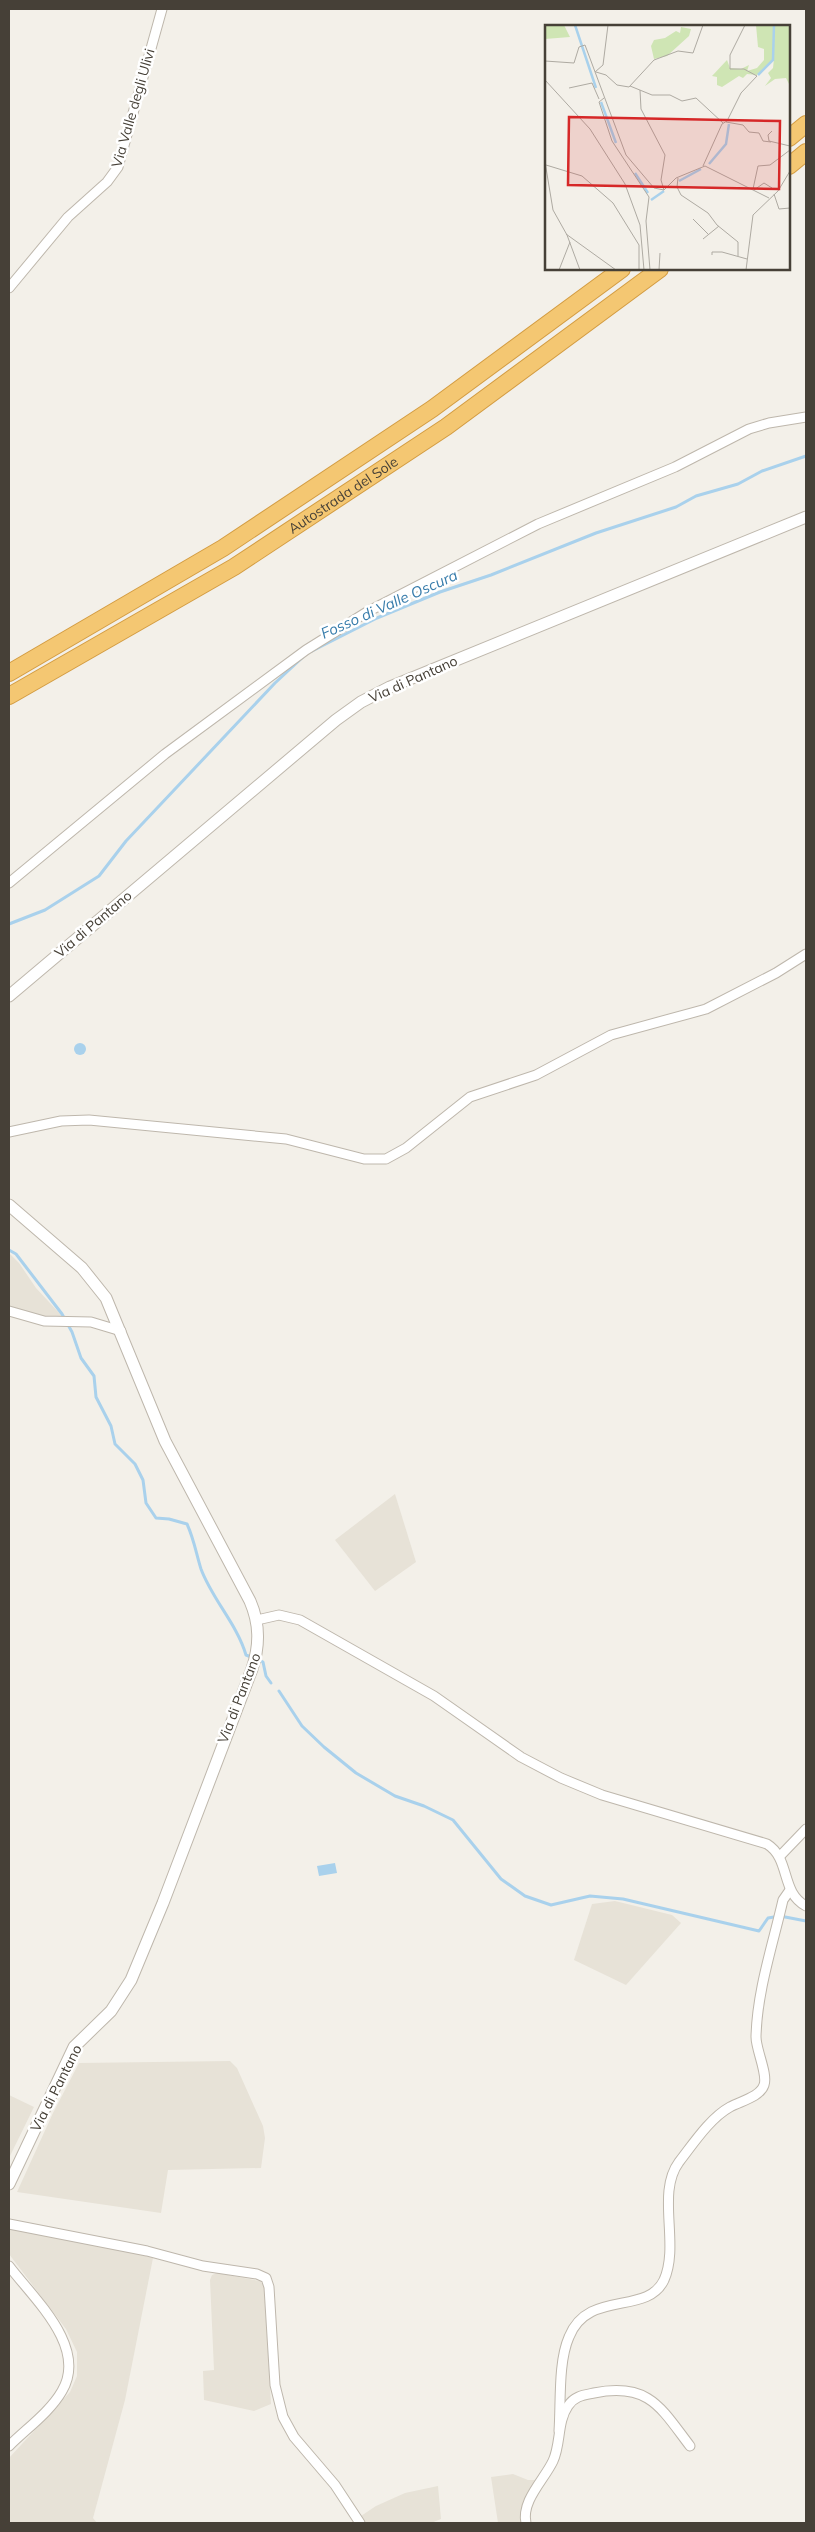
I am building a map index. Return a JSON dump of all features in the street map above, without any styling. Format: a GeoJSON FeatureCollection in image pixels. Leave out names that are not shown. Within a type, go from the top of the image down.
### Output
{"type":"FeatureCollection","features":[{"type":"Feature","properties":{"kind":"highway"},"geometry":{"type":"LineString","coordinates":[[790,137],[806,124]]}},
{"type":"Feature","properties":{"kind":"highway"},"geometry":{"type":"LineString","coordinates":[[790,165],[806,152]]}},
{"type":"Feature","properties":{"kind":"highway","name":"Autostrada del Sole"},"geometry":{"type":"LineString","coordinates":[[9,673],[231,543],[432,409],[621,270]]}},
{"type":"Feature","properties":{"kind":"highway","name":"Autostrada del Sole"},"geometry":{"type":"LineString","coordinates":[[9,696],[234,567],[446,427],[659,270]]}},
{"type":"Feature","properties":{"kind":"street","name":"Via Valle degli Ulivi"},"geometry":{"type":"LineString","coordinates":[[9,288],[68,217],[107,182],[118,167],[162,9]]}},
{"type":"Feature","properties":{"kind":"street"},"geometry":{"type":"LineString","coordinates":[[9,883],[165,754],[301,654],[367,612],[538,524],[675,467],[749,429],[764,424],[806,417]]}},
{"type":"Feature","properties":{"kind":"street","name":"Via di Pantano"},"geometry":{"type":"LineString","coordinates":[[9,996],[313,739],[361,702],[390,687],[806,517]]}},
{"type":"Feature","properties":{"kind":"street"},"geometry":{"type":"LineString","coordinates":[[9,1132],[60,1121],[89,1120],[286,1139],[368,1160],[386,1159],[406,1148],[470,1097],[536,1075],[611,1035],[706,1009],[776,973],[806,954]]}},
{"type":"Feature","properties":{"kind":"street","name":"Via di Pantano"},"geometry":{"type":"LineString","coordinates":[[9,1205],[87,1272],[106,1298],[161,1432],[250,1601],[257,1620],[258,1644],[253,1664],[166,1895],[131,1980],[111,2011],[74,2047],[9,2184]]}},
{"type":"Feature","properties":{"kind":"street"},"geometry":{"type":"LineString","coordinates":[[9,1311],[44,1321],[91,1322],[121,1331]]}},
{"type":"Feature","properties":{"kind":"street"},"geometry":{"type":"LineString","coordinates":[[257,1620],[279,1615],[300,1620],[434,1696],[522,1758],[577,1786],[761,1842],[771,1847],[780,1856],[790,1890],[806,1906]]}},
{"type":"Feature","properties":{"kind":"street"},"geometry":{"type":"LineString","coordinates":[[780,1856],[806,1829]]}},
{"type":"Feature","properties":{"kind":"street"},"geometry":{"type":"LineString","coordinates":[[560,2431],[564,2356],[570,2333],[579,2321],[591,2311],[644,2297],[660,2286],[669,2261],[670,2184],[678,2164],[723,2112],[756,2094],[763,2087],[765,2078],[756,2036],[760,2004],[783,1900],[790,1890]]}},
{"type":"Feature","properties":{"kind":"street"},"geometry":{"type":"LineString","coordinates":[[9,2224],[137,2249],[203,2266],[260,2274],[266,2278],[269,2287],[275,2385],[280,2410],[294,2437],[335,2485],[360,2523]]}},
{"type":"Feature","properties":{"kind":"street"},"geometry":{"type":"LineString","coordinates":[[9,2266],[60,2333],[68,2350],[70,2362],[67,2379],[60,2394],[9,2446]]}},
{"type":"Feature","properties":{"kind":"street"},"geometry":{"type":"LineString","coordinates":[[526,2523],[525,2514],[529,2503],[554,2458],[566,2409],[575,2398],[603,2391],[624,2391],[641,2394],[654,2400],[690,2446]]}},
{"type":"Feature","properties":{"kind":"shaded area"},"geometry":{"type":"Polygon","coordinates":[[[9,1253],[19,1263],[36,1288],[62,1316],[45,1318],[9,1307],[9,1253]]]}},
{"type":"Feature","properties":{"kind":"shaded area"},"geometry":{"type":"Polygon","coordinates":[[[395,1494],[416,1562],[375,1591],[335,1540],[395,1494]]]}},
{"type":"Feature","properties":{"kind":"shaded area"},"geometry":{"type":"Polygon","coordinates":[[[615,1901],[672,1915],[681,1923],[626,1985],[574,1960],[592,1904],[615,1901]]]}},
{"type":"Feature","properties":{"kind":"shaded area"},"geometry":{"type":"Polygon","coordinates":[[[230,2061],[237,2068],[263,2126],[265,2138],[261,2168],[168,2170],[161,2213],[17,2192],[53,2113],[79,2063],[230,2061]]]}},
{"type":"Feature","properties":{"kind":"shaded area"},"geometry":{"type":"Polygon","coordinates":[[[9,2095],[34,2107],[9,2158],[9,2095]]]}},
{"type":"Feature","properties":{"kind":"shaded area"},"geometry":{"type":"Polygon","coordinates":[[[9,2229],[143,2254],[153,2258],[125,2400],[93,2518],[97,2523],[9,2523],[9,2458],[70,2392],[77,2376],[77,2352],[66,2329],[9,2254],[9,2229]]]}},
{"type":"Feature","properties":{"kind":"shaded area"},"geometry":{"type":"Polygon","coordinates":[[[217,2273],[260,2281],[264,2285],[271,2404],[254,2411],[204,2400],[203,2371],[214,2370],[210,2280],[212,2275],[217,2273]]]}},
{"type":"Feature","properties":{"kind":"shaded area"},"geometry":{"type":"Polygon","coordinates":[[[513,2474],[528,2480],[537,2480],[524,2523],[498,2523],[491,2477],[513,2474]]]}},
{"type":"Feature","properties":{"kind":"shaded area"},"geometry":{"type":"Polygon","coordinates":[[[438,2486],[441,2519],[431,2523],[366,2523],[361,2516],[376,2506],[405,2493],[438,2486]]]}},
{"type":"Feature","properties":{"kind":"water"},"geometry":{"type":"Polygon","coordinates":[[[80,1043],[86,1049],[80,1055],[74,1049],[80,1043]]]}},
{"type":"Feature","properties":{"kind":"water"},"geometry":{"type":"Polygon","coordinates":[[[335,1863],[337,1873],[319,1876],[317,1866],[335,1863]]]}},
{"type":"Feature","properties":{"kind":"waterway","name":"Fosso di Valle Oscura"},"geometry":{"type":"LineString","coordinates":[[312,651],[377,618],[440,592],[491,575],[596,533],[676,507],[696,496],[738,484],[762,471],[806,456]]}},
{"type":"Feature","properties":{"kind":"waterway","name":"Fosso di Valle Oscura"},"geometry":{"type":"LineString","coordinates":[[9,924],[45,910],[99,876],[126,841],[275,683],[303,657]]}},
{"type":"Feature","properties":{"kind":"waterway"},"geometry":{"type":"LineString","coordinates":[[9,1250],[16,1254],[62,1314],[72,1332],[81,1358],[94,1376],[96,1397],[111,1426],[115,1444],[135,1464],[143,1480],[146,1503],[156,1518],[187,1524],[201,1569],[211,1591],[237,1633],[246,1655],[251,1657]]}},
{"type":"Feature","properties":{"kind":"waterway"},"geometry":{"type":"LineString","coordinates":[[259,1660],[263,1662],[266,1676],[271,1683]]}},
{"type":"Feature","properties":{"kind":"waterway"},"geometry":{"type":"LineString","coordinates":[[279,1691],[302,1726],[324,1747],[356,1773],[395,1796],[424,1806],[453,1820],[501,1879],[525,1896],[551,1905],[590,1896],[623,1899],[759,1931],[768,1918],[780,1916],[806,1921]]}}]}
